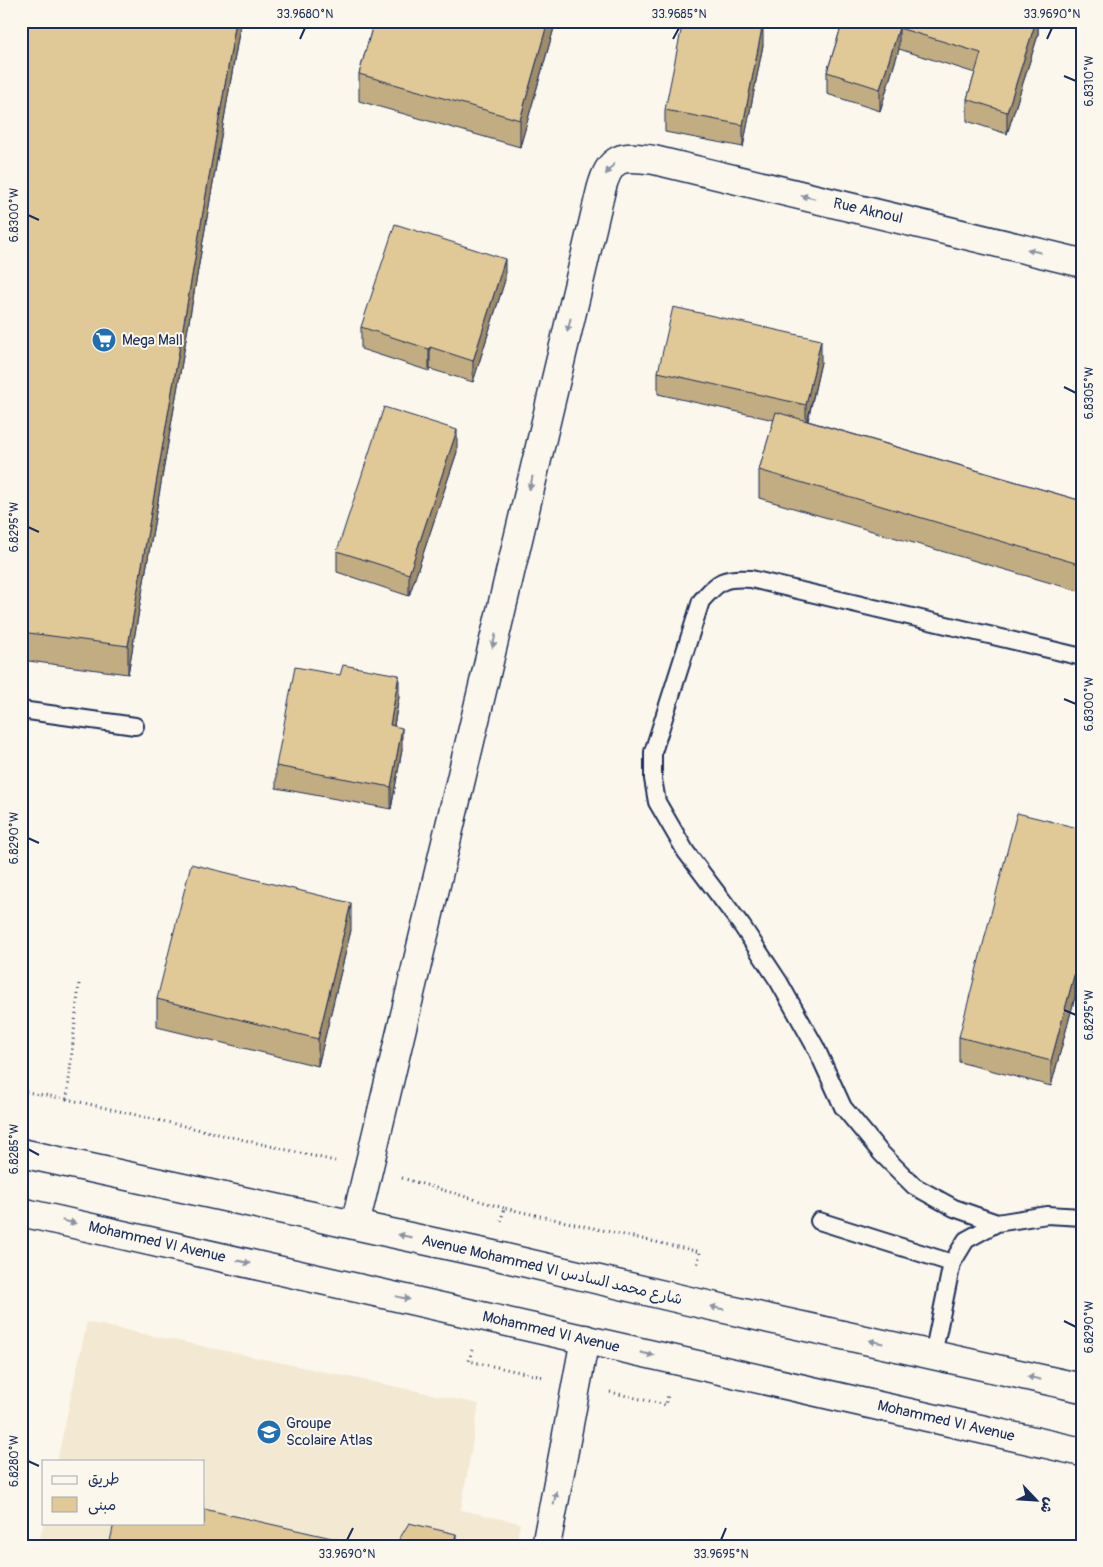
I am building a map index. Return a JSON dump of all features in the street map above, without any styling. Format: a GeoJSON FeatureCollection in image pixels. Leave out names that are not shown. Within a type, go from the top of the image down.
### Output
{"type":"FeatureCollection","features":[{"type":"Feature","properties":{"kind":"main road","name":"Rue Aknoul"},"geometry":{"type":"LineString","coordinates":[[355,1225],[605,174],[612,164],[632,156],[654,160],[1082,263]]}},
{"type":"Feature","properties":{"kind":"main road","name":"Avenue Mohammed VI شارع محمد السادس"},"geometry":{"type":"LineString","coordinates":[[21,1153],[493,1255],[689,1302],[1082,1388]]}},
{"type":"Feature","properties":{"kind":"main road","name":"Mohammed VI Avenue"},"geometry":{"type":"LineString","coordinates":[[21,1212],[1082,1452]]}},
{"type":"Feature","properties":{"kind":"main road"},"geometry":{"type":"LineString","coordinates":[[546,1546],[585,1339]]}},
{"type":"Feature","properties":{"kind":"lane"},"geometry":{"type":"LineString","coordinates":[[997,1222],[954,1208],[914,1186],[881,1152],[843,1107],[816,1048],[779,982],[742,926],[686,852],[658,802],[653,779],[653,752],[701,601],[716,584],[732,578],[751,579],[1082,657]]}},
{"type":"Feature","properties":{"kind":"lane"},"geometry":{"type":"LineString","coordinates":[[21,710],[135,726]]}},
{"type":"Feature","properties":{"kind":"lane"},"geometry":{"type":"LineString","coordinates":[[933,1355],[952,1263],[966,1240],[997,1222],[1046,1215],[1082,1217]]}},
{"type":"Feature","properties":{"kind":"lane"},"geometry":{"type":"LineString","coordinates":[[820,1221],[952,1263]]}},
{"type":"Feature","properties":{"kind":"path"},"geometry":{"type":"LineString","coordinates":[[67,1099],[79,984]]}},
{"type":"Feature","properties":{"kind":"path"},"geometry":{"type":"LineString","coordinates":[[21,1090],[369,1168],[504,1208],[700,1252],[689,1302]]}},
{"type":"Feature","properties":{"kind":"path"},"geometry":{"type":"LineString","coordinates":[[493,1255],[504,1208]]}},
{"type":"Feature","properties":{"kind":"shaded area","name":"Groupe Scolaire Atlas"},"geometry":{"type":"Polygon","coordinates":[[[87,1322],[479,1404],[461,1510],[520,1523],[516,1546],[38,1546],[43,1524],[205,1524],[205,1460],[57,1460],[87,1322]]]}},
{"type":"Feature","properties":{"kind":"building","name":"Mega Mall"},"geometry":{"type":"Polygon","coordinates":[[[21,21],[236,21],[128,646],[21,632],[21,21]]]}},
{"type":"Feature","properties":{"kind":"building"},"geometry":{"type":"Polygon","coordinates":[[[374,21],[548,21],[520,120],[359,74],[374,21]]]}},
{"type":"Feature","properties":{"kind":"building"},"geometry":{"type":"Polygon","coordinates":[[[683,21],[753,21],[763,23],[743,125],[665,110],[683,21]]]}},
{"type":"Feature","properties":{"kind":"building"},"geometry":{"type":"Polygon","coordinates":[[[843,21],[1036,21],[1007,112],[967,99],[981,53],[899,28],[880,89],[827,72],[843,21]]]}},
{"type":"Feature","properties":{"kind":"building"},"geometry":{"type":"Polygon","coordinates":[[[1082,105],[1082,124],[1077,122],[1082,105]]]}},
{"type":"Feature","properties":{"kind":"building"},"geometry":{"type":"Polygon","coordinates":[[[395,224],[505,259],[473,361],[361,327],[395,224]]]}},
{"type":"Feature","properties":{"kind":"building"},"geometry":{"type":"Polygon","coordinates":[[[673,307],[821,340],[806,405],[658,372],[673,307]]]}},
{"type":"Feature","properties":{"kind":"building"},"geometry":{"type":"Polygon","coordinates":[[[384,407],[457,430],[409,574],[337,551],[384,407]]]}},
{"type":"Feature","properties":{"kind":"building"},"geometry":{"type":"Polygon","coordinates":[[[776,412],[1082,501],[1082,565],[759,470],[776,412]]]}},
{"type":"Feature","properties":{"kind":"building"},"geometry":{"type":"Polygon","coordinates":[[[343,665],[399,675],[390,725],[402,728],[391,787],[276,766],[295,667],[340,675],[343,665]]]}},
{"type":"Feature","properties":{"kind":"building"},"geometry":{"type":"Polygon","coordinates":[[[1017,813],[1082,829],[1082,974],[1075,972],[1051,1061],[959,1037],[1017,813]]]}},
{"type":"Feature","properties":{"kind":"building"},"geometry":{"type":"Polygon","coordinates":[[[191,864],[351,903],[318,1039],[157,999],[191,864]]]}},
{"type":"Feature","properties":{"kind":"building"},"geometry":{"type":"Polygon","coordinates":[[[205,1509],[367,1546],[109,1546],[114,1524],[205,1524],[205,1509]]]}},
{"type":"Feature","properties":{"kind":"building"},"geometry":{"type":"Polygon","coordinates":[[[409,1523],[456,1534],[453,1546],[395,1546],[409,1523]]]}},
{"type":"Feature","properties":{"kind":"place","name":"Mega Mall"},"geometry":{"type":"Point","coordinates":[104,340]}},
{"type":"Feature","properties":{"kind":"place","name":"Groupe Scolaire Atlas"},"geometry":{"type":"Point","coordinates":[269,1432]}}]}
